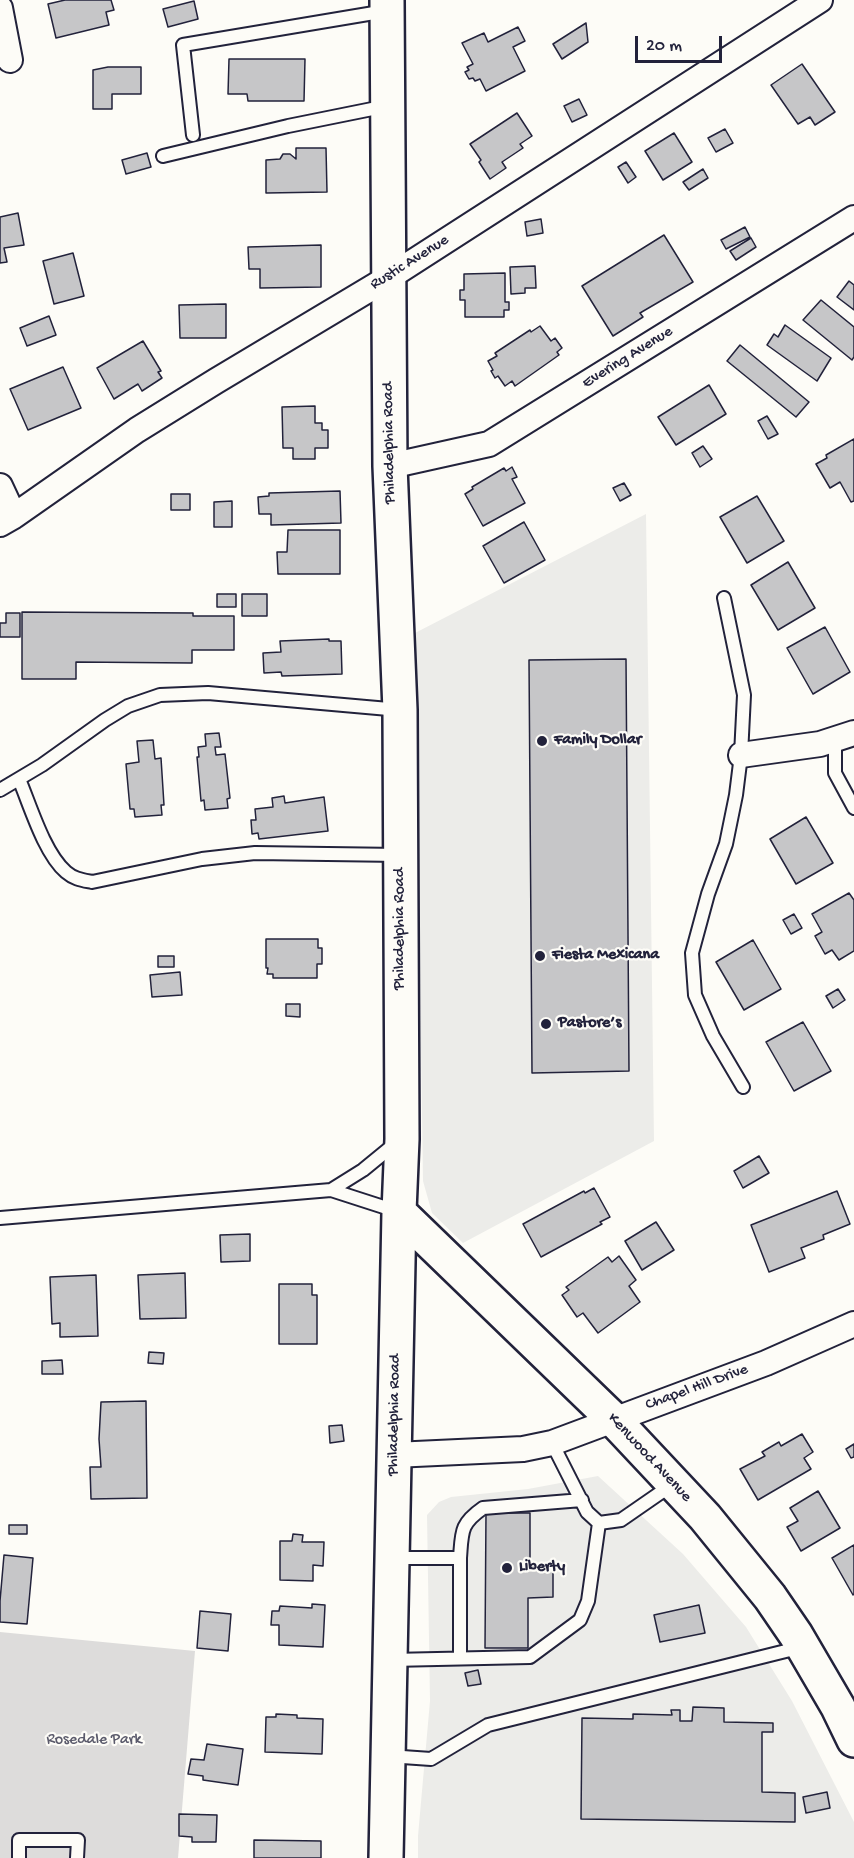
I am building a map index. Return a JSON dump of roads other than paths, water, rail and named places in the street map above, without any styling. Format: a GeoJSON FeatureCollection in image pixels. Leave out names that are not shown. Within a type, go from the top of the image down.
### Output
{"type":"FeatureCollection","features":[{"type":"Feature","properties":{"kind":"main road","name":"Philadelphia Road"},"geometry":{"type":"LineString","coordinates":[[386,1858],[402,1139],[400,710],[390,466],[387,5]]}},
{"type":"Feature","properties":{"kind":"main road","name":"Kenwood Avenue"},"geometry":{"type":"LineString","coordinates":[[399,1212],[613,1419],[705,1517],[770,1597],[851,1725]]}},
{"type":"Feature","properties":{"kind":"street","name":"Rustic Avenue"},"geometry":{"type":"LineString","coordinates":[[7,520],[147,424],[388,278],[820,0]]}},
{"type":"Feature","properties":{"kind":"street"},"geometry":{"type":"LineString","coordinates":[[0,8],[10,60]]}},
{"type":"Feature","properties":{"kind":"street","name":"Evering Avenue"},"geometry":{"type":"LineString","coordinates":[[390,466],[489,444],[854,218]]}},
{"type":"Feature","properties":{"kind":"street"},"geometry":{"type":"LineString","coordinates":[[0,486],[7,520]]}},
{"type":"Feature","properties":{"kind":"street"},"geometry":{"type":"LineString","coordinates":[[741,754],[820,744],[844,736]]}},
{"type":"Feature","properties":{"kind":"street","name":"Chapel Hill Drive"},"geometry":{"type":"LineString","coordinates":[[394,1455],[523,1449],[552,1443],[766,1363],[854,1324]]}},
{"type":"Feature","properties":{"kind":"lane"},"geometry":{"type":"LineString","coordinates":[[193,135],[183,45],[387,5]]}},
{"type":"Feature","properties":{"kind":"lane"},"geometry":{"type":"LineString","coordinates":[[163,156],[288,126],[387,106]]}},
{"type":"Feature","properties":{"kind":"lane"},"geometry":{"type":"LineString","coordinates":[[724,598],[744,695],[741,754],[736,795],[726,844],[708,894],[692,953],[695,995],[713,1036],[743,1087]]}},
{"type":"Feature","properties":{"kind":"lane"},"geometry":{"type":"LineString","coordinates":[[0,790],[128,706],[160,695],[207,693],[400,710]]}},
{"type":"Feature","properties":{"kind":"lane"},"geometry":{"type":"LineString","coordinates":[[844,736],[836,773],[854,808]]}},
{"type":"Feature","properties":{"kind":"lane"},"geometry":{"type":"LineString","coordinates":[[19,778],[46,846],[65,872],[77,879],[92,882],[202,859],[255,853],[401,855]]}},
{"type":"Feature","properties":{"kind":"lane"},"geometry":{"type":"LineString","coordinates":[[331,1190],[363,1170],[402,1139]]}},
{"type":"Feature","properties":{"kind":"lane"},"geometry":{"type":"LineString","coordinates":[[0,1218],[331,1190],[399,1212]]}},
{"type":"Feature","properties":{"kind":"lane"},"geometry":{"type":"LineString","coordinates":[[552,1443],[587,1512],[599,1523]]}},
{"type":"Feature","properties":{"kind":"lane"},"geometry":{"type":"LineString","coordinates":[[599,1523],[621,1520],[674,1484]]}},
{"type":"Feature","properties":{"kind":"lane"},"geometry":{"type":"LineString","coordinates":[[460,1658],[460,1558],[462,1532],[470,1517],[483,1508],[582,1500]]}},
{"type":"Feature","properties":{"kind":"lane"},"geometry":{"type":"LineString","coordinates":[[390,1660],[530,1656],[580,1620],[588,1600],[599,1523]]}},
{"type":"Feature","properties":{"kind":"lane"},"geometry":{"type":"LineString","coordinates":[[392,1558],[460,1558]]}},
{"type":"Feature","properties":{"kind":"lane"},"geometry":{"type":"LineString","coordinates":[[388,1756],[431,1759],[488,1725],[803,1647]]}},
{"type":"Feature","properties":{"kind":"lane"},"geometry":{"type":"LineString","coordinates":[[19,1858],[19,1840],[78,1840],[77,1858]]}},
{"type":"Feature","properties":{"kind":"place","name":"Family Dollar"},"geometry":{"type":"Point","coordinates":[542,741]}},
{"type":"Feature","properties":{"kind":"place","name":"Fiesta Mexicana"},"geometry":{"type":"Point","coordinates":[540,956]}},
{"type":"Feature","properties":{"kind":"place","name":"Pastore’s"},"geometry":{"type":"Point","coordinates":[546,1024]}},
{"type":"Feature","properties":{"kind":"place","name":"Liberty"},"geometry":{"type":"Point","coordinates":[507,1568]}},
{"type":"Feature","properties":{"kind":"park label","name":"Rosedale Park"},"geometry":{"type":"Point","coordinates":[94,1741]}}]}
